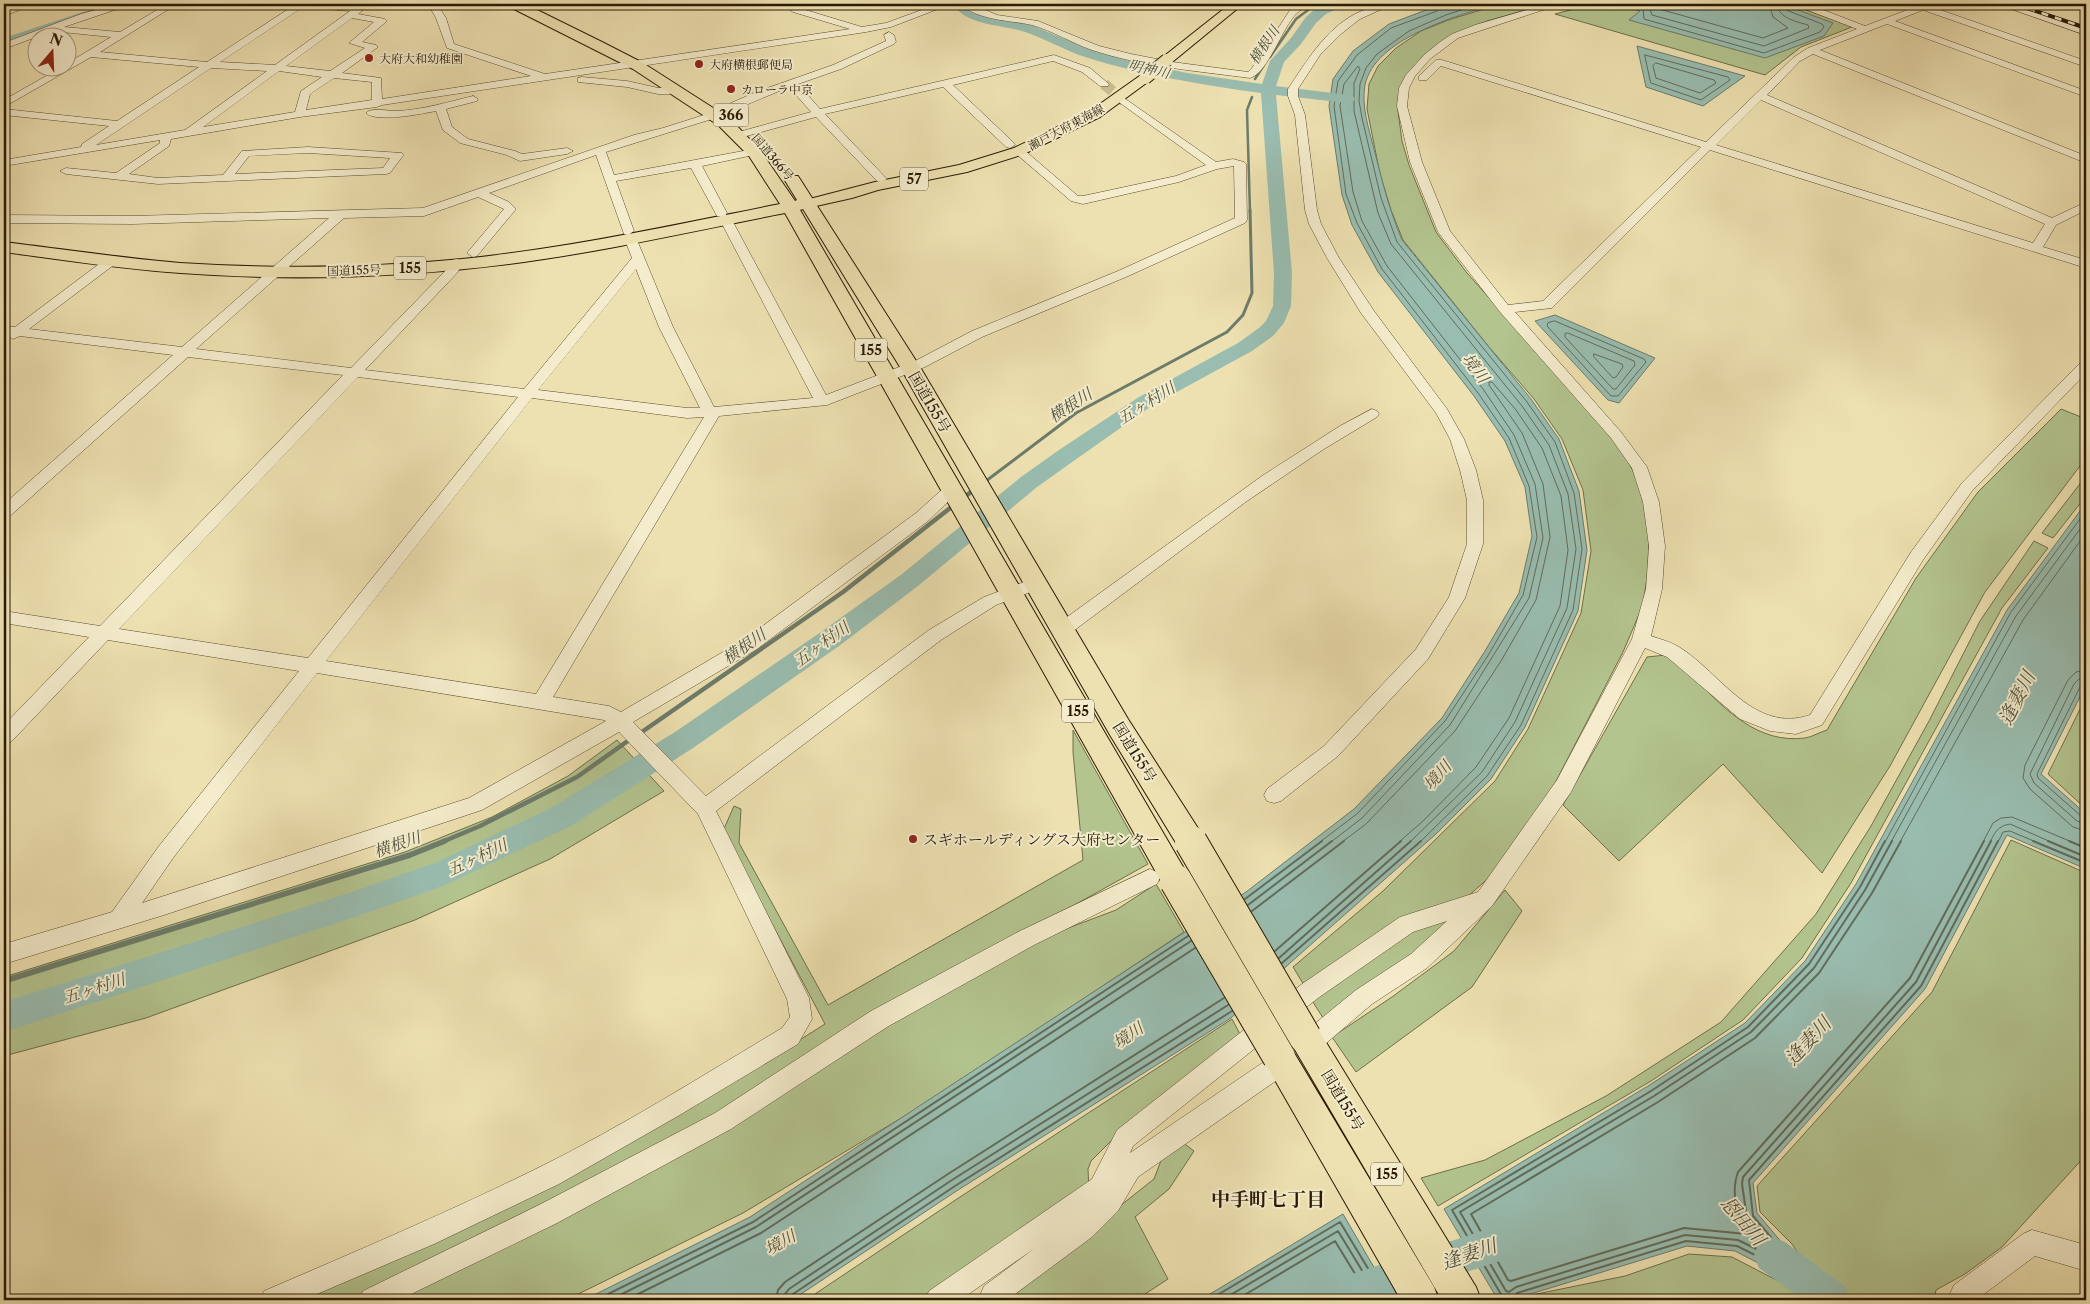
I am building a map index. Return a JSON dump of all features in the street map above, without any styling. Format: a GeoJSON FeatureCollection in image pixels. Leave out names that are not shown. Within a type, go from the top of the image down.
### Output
{"type":"FeatureCollection","features":[{"type":"Feature","properties":{"kind":"highway","name":"国道366号"},"geometry":{"type":"LineString","coordinates":[[515,4],[634,65],[694,92],[745,133],[769,148],[795,183],[796,202]]}},
{"type":"Feature","properties":{"kind":"highway","name":"国道366号"},"geometry":{"type":"LineString","coordinates":[[634,65],[675,90],[720,113]]}},
{"type":"Feature","properties":{"kind":"highway","name":"国道366号"},"geometry":{"type":"LineString","coordinates":[[745,133],[754,152],[796,202]]}},
{"type":"Feature","properties":{"kind":"highway","name":"国道155号"},"geometry":{"type":"LineString","coordinates":[[14,247],[111,261],[182,268],[283,266],[407,268],[553,253],[796,202]]}},
{"type":"Feature","properties":{"kind":"highway","name":"国道155号"},"geometry":{"type":"LineString","coordinates":[[796,202],[910,367],[1119,727],[1191,842],[1295,1053],[1421,1300]]}},
{"type":"Feature","properties":{"kind":"highway","name":"国道155号"},"geometry":{"type":"LineString","coordinates":[[796,202],[887,376],[1011,593],[1163,879],[1295,1053],[1463,1300]]}},
{"type":"Feature","properties":{"kind":"highway","name":"国道155号"},"geometry":{"type":"LineString","coordinates":[[14,247],[165,254],[283,266],[473,253],[630,236]]}},
{"type":"Feature","properties":{"kind":"highway"},"geometry":{"type":"LineString","coordinates":[[4,265],[14,247]]}},
{"type":"Feature","properties":{"kind":"main road","name":"瀬戸大府東海線"},"geometry":{"type":"LineString","coordinates":[[796,202],[847,195],[875,186],[962,169],[1063,132],[1095,114],[1140,75],[1154,57],[1224,4]]}},
{"type":"Feature","properties":{"kind":"main road","name":"瀬戸大府東海線"},"geometry":{"type":"LineString","coordinates":[[1140,75],[1167,60],[1237,4]]}},
{"type":"Feature","properties":{"kind":"main road","name":"瀬戸大府東海線"},"geometry":{"type":"LineString","coordinates":[[796,202],[881,179],[954,164],[1015,148]]}},
{"type":"Feature","properties":{"kind":"street"},"geometry":{"type":"LineString","coordinates":[[4,13],[15,6],[30,4]]}},
{"type":"Feature","properties":{"kind":"street"},"geometry":{"type":"LineString","coordinates":[[53,28],[84,16],[127,4]]}},
{"type":"Feature","properties":{"kind":"street"},"geometry":{"type":"LineString","coordinates":[[78,60],[173,4]]}},
{"type":"Feature","properties":{"kind":"street"},"geometry":{"type":"LineString","coordinates":[[296,4],[358,9],[382,21],[354,43],[373,47],[305,93],[300,114]]}},
{"type":"Feature","properties":{"kind":"street"},"geometry":{"type":"LineString","coordinates":[[81,150],[301,4]]}},
{"type":"Feature","properties":{"kind":"street"},"geometry":{"type":"LineString","coordinates":[[432,4],[441,18],[450,46],[519,70],[549,78],[617,82],[664,93],[675,90]]}},
{"type":"Feature","properties":{"kind":"street"},"geometry":{"type":"LineString","coordinates":[[785,4],[796,10],[838,23],[866,29],[888,30],[946,4]]}},
{"type":"Feature","properties":{"kind":"street"},"geometry":{"type":"LineString","coordinates":[[965,4],[995,17],[1035,24],[1096,48],[1131,57],[1172,65],[1250,75],[1256,70],[1287,19],[1304,4]]}},
{"type":"Feature","properties":{"kind":"street"},"geometry":{"type":"LineString","coordinates":[[1274,795],[1331,751],[1422,654],[1457,598],[1475,544],[1475,500],[1468,470],[1457,439],[1442,412],[1368,314],[1333,258],[1315,224],[1311,210],[1300,116],[1293,92],[1316,53],[1338,32],[1357,17],[1388,4]]}},
{"type":"Feature","properties":{"kind":"street"},"geometry":{"type":"LineString","coordinates":[[938,1300],[1130,1169],[1295,1053],[1364,998],[1419,961],[1485,899],[1564,786],[1641,639],[1654,589],[1657,546],[1651,502],[1639,466],[1616,435],[1505,309],[1444,232],[1416,162],[1402,106],[1406,85],[1411,74],[1427,57],[1455,36],[1478,27],[1556,4]]}},
{"type":"Feature","properties":{"kind":"street"},"geometry":{"type":"LineString","coordinates":[[1800,4],[1865,29]]}},
{"type":"Feature","properties":{"kind":"street"},"geometry":{"type":"LineString","coordinates":[[1907,4],[1924,6],[2086,64]]}},
{"type":"Feature","properties":{"kind":"street"},"geometry":{"type":"LineString","coordinates":[[2002,4],[2086,32]]}},
{"type":"Feature","properties":{"kind":"street"},"geometry":{"type":"LineString","coordinates":[[1505,309],[1547,305],[1759,95],[1798,59],[1811,50],[1924,6]]}},
{"type":"Feature","properties":{"kind":"street"},"geometry":{"type":"LineString","coordinates":[[188,133],[358,9]]}},
{"type":"Feature","properties":{"kind":"street"},"geometry":{"type":"LineString","coordinates":[[1887,21],[2086,94]]}},
{"type":"Feature","properties":{"kind":"street"},"geometry":{"type":"LineString","coordinates":[[4,163],[300,114],[377,104],[866,29]]}},
{"type":"Feature","properties":{"kind":"street"},"geometry":{"type":"LineString","coordinates":[[4,219],[132,220],[424,212],[478,194],[544,168],[638,137],[666,131],[720,113],[760,94],[837,67],[891,42],[888,30]]}},
{"type":"Feature","properties":{"kind":"street"},"geometry":{"type":"LineString","coordinates":[[78,31],[122,35]]}},
{"type":"Feature","properties":{"kind":"street"},"geometry":{"type":"LineString","coordinates":[[4,46],[28,37]]}},
{"type":"Feature","properties":{"kind":"street"},"geometry":{"type":"LineString","coordinates":[[1811,50],[2086,160]]}},
{"type":"Feature","properties":{"kind":"street"},"geometry":{"type":"LineString","coordinates":[[89,54],[210,65],[275,68],[377,80],[377,104]]}},
{"type":"Feature","properties":{"kind":"street"},"geometry":{"type":"LineString","coordinates":[[745,133],[818,113],[1054,58],[1086,70],[1104,84]]}},
{"type":"Feature","properties":{"kind":"street"},"geometry":{"type":"LineString","coordinates":[[1406,85],[1424,77],[1439,62],[2086,264]]}},
{"type":"Feature","properties":{"kind":"street"},"geometry":{"type":"LineString","coordinates":[[4,104],[48,78]]}},
{"type":"Feature","properties":{"kind":"street"},"geometry":{"type":"LineString","coordinates":[[314,112],[319,115],[404,114],[440,108],[549,78]]}},
{"type":"Feature","properties":{"kind":"street"},"geometry":{"type":"LineString","coordinates":[[4,330],[687,413],[712,412],[822,402],[910,367],[977,334],[1122,274],[1241,220],[1240,164],[1233,162],[1214,166],[1179,178],[1083,200],[1074,199],[1015,148],[945,83]]}},
{"type":"Feature","properties":{"kind":"street"},"geometry":{"type":"LineString","coordinates":[[792,84],[881,179]]}},
{"type":"Feature","properties":{"kind":"street"},"geometry":{"type":"LineString","coordinates":[[455,92],[456,104]]}},
{"type":"Feature","properties":{"kind":"street"},"geometry":{"type":"LineString","coordinates":[[1759,95],[2052,223]]}},
{"type":"Feature","properties":{"kind":"street"},"geometry":{"type":"LineString","coordinates":[[1124,101],[1214,166]]}},
{"type":"Feature","properties":{"kind":"street"},"geometry":{"type":"LineString","coordinates":[[440,108],[447,128],[464,141],[511,153],[520,158],[559,153],[614,137],[638,137]]}},
{"type":"Feature","properties":{"kind":"street"},"geometry":{"type":"LineString","coordinates":[[4,112],[119,124]]}},
{"type":"Feature","properties":{"kind":"street"},"geometry":{"type":"LineString","coordinates":[[118,177],[165,144],[166,136]]}},
{"type":"Feature","properties":{"kind":"street"},"geometry":{"type":"LineString","coordinates":[[89,164],[71,172],[158,181],[386,171],[398,155],[308,150],[246,154],[226,178]]}},
{"type":"Feature","properties":{"kind":"street"},"geometry":{"type":"LineString","coordinates":[[600,150],[638,258],[666,328],[712,412]]}},
{"type":"Feature","properties":{"kind":"street"},"geometry":{"type":"LineString","coordinates":[[610,179],[754,152]]}},
{"type":"Feature","properties":{"kind":"street"},"geometry":{"type":"LineString","coordinates":[[340,173],[357,153]]}},
{"type":"Feature","properties":{"kind":"street"},"geometry":{"type":"LineString","coordinates":[[695,164],[822,402]]}},
{"type":"Feature","properties":{"kind":"street"},"geometry":{"type":"LineString","coordinates":[[473,253],[510,209],[504,204],[478,194]]}},
{"type":"Feature","properties":{"kind":"street"},"geometry":{"type":"LineString","coordinates":[[2036,248],[2052,223],[2086,205]]}},
{"type":"Feature","properties":{"kind":"street"},"geometry":{"type":"LineString","coordinates":[[4,512],[341,214]]}},
{"type":"Feature","properties":{"kind":"street"},"geometry":{"type":"LineString","coordinates":[[119,919],[166,852],[504,423],[638,258]]}},
{"type":"Feature","properties":{"kind":"street"},"geometry":{"type":"LineString","coordinates":[[4,342],[111,261]]}},
{"type":"Feature","properties":{"kind":"street"},"geometry":{"type":"LineString","coordinates":[[4,737],[356,372],[453,270],[457,263]]}},
{"type":"Feature","properties":{"kind":"street"},"geometry":{"type":"LineString","coordinates":[[1641,639],[1672,652],[1746,714],[1770,724],[1796,727],[1816,720],[1917,556],[1967,487],[2086,365]]}},
{"type":"Feature","properties":{"kind":"street"},"geometry":{"type":"LineString","coordinates":[[541,701],[712,412]]}},
{"type":"Feature","properties":{"kind":"street"},"geometry":{"type":"LineString","coordinates":[[1062,630],[1093,609],[1167,551],[1314,448],[1372,414]]}},
{"type":"Feature","properties":{"kind":"street"},"geometry":{"type":"LineString","coordinates":[[4,954],[119,919],[475,804],[623,724],[751,644],[922,517],[952,491]]}},
{"type":"Feature","properties":{"kind":"street"},"geometry":{"type":"LineString","coordinates":[[705,808],[935,635],[990,601],[1036,584]]}},
{"type":"Feature","properties":{"kind":"street"},"geometry":{"type":"LineString","coordinates":[[4,617],[609,713],[623,724],[705,808],[798,998],[801,1019],[790,1036],[670,1108],[550,1175],[425,1235],[273,1300]]}},
{"type":"Feature","properties":{"kind":"street"},"geometry":{"type":"LineString","coordinates":[[372,1300],[548,1214],[723,1121],[879,1019],[1026,938],[1163,879]]}},
{"type":"Feature","properties":{"kind":"street"},"geometry":{"type":"LineString","coordinates":[[1100,1189],[1125,1138],[1310,991],[1407,924],[1485,899]]}},
{"type":"Feature","properties":{"kind":"street"},"geometry":{"type":"LineString","coordinates":[[991,1300],[993,1295],[1083,1228],[1109,1202],[1130,1169]]}},
{"type":"Feature","properties":{"kind":"street"},"geometry":{"type":"LineString","coordinates":[[1960,1300],[1963,1294],[2032,1243],[2086,1258]]}},
{"type":"Feature","properties":{"kind":"green space"},"geometry":{"type":"Polygon","coordinates":[[[1501,4],[1547,4],[1487,21],[1457,33],[1430,52],[1401,89],[1398,111],[1402,141],[1409,165],[1436,232],[1467,273],[1603,426],[1626,457],[1642,489],[1649,530],[1648,570],[1643,605],[1623,652],[1553,787],[1491,876],[1466,898],[1304,985],[1293,967],[1383,891],[1495,781],[1528,729],[1581,613],[1591,551],[1583,490],[1562,439],[1534,399],[1489,347],[1403,240],[1380,174],[1367,109],[1369,84],[1378,66],[1396,48],[1421,31],[1451,19],[1501,4]]]}},
{"type":"Feature","properties":{"kind":"green space"},"geometry":{"type":"Polygon","coordinates":[[[1593,4],[1790,4],[1852,27],[1801,47],[1765,75],[1555,14],[1593,4]]]}},
{"type":"Feature","properties":{"kind":"green space"},"geometry":{"type":"Polygon","coordinates":[[[2061,409],[2086,419],[2086,458],[1985,592],[1890,766],[1822,873],[1723,764],[1619,861],[1563,805],[1647,657],[1666,655],[1689,673],[1731,713],[1758,730],[1772,736],[1805,738],[1827,730],[1916,578],[1978,492],[2061,409]]]}},
{"type":"Feature","properties":{"kind":"green space"},"geometry":{"type":"Polygon","coordinates":[[[2086,476],[2086,496],[2053,538],[2042,533],[2086,476]]]}},
{"type":"Feature","properties":{"kind":"green space"},"geometry":{"type":"Polygon","coordinates":[[[2034,541],[2048,548],[2002,608],[1851,883],[1802,958],[1743,1020],[1651,1081],[1438,1206],[1421,1178],[1485,1160],[1606,1096],[1721,1022],[1816,914],[1871,826],[1929,721],[1980,621],[2034,541]]]}},
{"type":"Feature","properties":{"kind":"green space"},"geometry":{"type":"Polygon","coordinates":[[[2086,697],[2086,809],[2048,774],[2086,697]]]}},
{"type":"Feature","properties":{"kind":"green space"},"geometry":{"type":"Polygon","coordinates":[[[1073,730],[1148,864],[879,1014],[721,1117],[546,1209],[359,1300],[301,1300],[541,1189],[736,1080],[825,1024],[723,831],[734,806],[741,809],[739,843],[828,1005],[1083,860],[1073,752],[1073,730]]]}},
{"type":"Feature","properties":{"kind":"green space"},"geometry":{"type":"Polygon","coordinates":[[[617,740],[664,791],[550,859],[415,920],[146,1018],[4,1056],[4,977],[405,852],[492,817],[568,776],[617,740]]]}},
{"type":"Feature","properties":{"kind":"green space"},"geometry":{"type":"Polygon","coordinates":[[[2011,840],[2086,873],[2086,1155],[2002,1247],[1965,1274],[1936,1290],[1934,1300],[1847,1300],[1816,1280],[1792,1244],[1760,1212],[1757,1186],[1932,992],[2011,840]]]}},
{"type":"Feature","properties":{"kind":"green space"},"geometry":{"type":"Polygon","coordinates":[[[1156,884],[1184,932],[928,1102],[743,1213],[566,1300],[384,1300],[636,1173],[882,1023],[1026,944],[1116,910],[1156,884]]]}},
{"type":"Feature","properties":{"kind":"green space"},"geometry":{"type":"Polygon","coordinates":[[[1505,890],[1522,911],[1472,987],[1356,1072],[1332,1037],[1392,997],[1454,951],[1505,890]]]}},
{"type":"Feature","properties":{"kind":"green space"},"geometry":{"type":"Polygon","coordinates":[[[1455,917],[1458,922],[1325,1021],[1311,999],[1412,930],[1455,917]]]}},
{"type":"Feature","properties":{"kind":"green space"},"geometry":{"type":"Polygon","coordinates":[[[1232,1019],[1242,1038],[1121,1131],[1091,1161],[1088,1169],[1089,1191],[924,1300],[806,1300],[960,1197],[1232,1019]]]}},
{"type":"Feature","properties":{"kind":"green space"},"geometry":{"type":"Polygon","coordinates":[[[1182,1142],[1194,1151],[1169,1189],[1135,1217],[1168,1279],[1136,1300],[1001,1300],[1154,1179],[1162,1158],[1182,1142]]]}},
{"type":"Feature","properties":{"kind":"green space"},"geometry":{"type":"Polygon","coordinates":[[[1689,1254],[1732,1257],[1815,1300],[1512,1299],[1625,1276],[1689,1254]]]}},
{"type":"Feature","properties":{"kind":"water","name":"境川"},"geometry":{"type":"Polygon","coordinates":[[[1442,4],[1496,4],[1460,15],[1420,31],[1384,54],[1372,69],[1365,85],[1364,101],[1383,184],[1402,240],[1531,399],[1559,439],[1579,491],[1587,550],[1578,611],[1525,727],[1491,779],[1436,834],[1290,963],[1231,1018],[958,1190],[792,1300],[584,1300],[750,1217],[1246,892],[1354,809],[1442,718],[1519,593],[1532,536],[1525,487],[1505,441],[1474,396],[1378,272],[1352,225],[1342,195],[1329,106],[1333,79],[1353,51],[1389,24],[1442,4]]]}},
{"type":"Feature","properties":{"kind":"water"},"geometry":{"type":"Polygon","coordinates":[[[1615,4],[1782,4],[1833,23],[1824,36],[1765,58],[1629,20],[1640,11],[1615,4]]]}},
{"type":"Feature","properties":{"kind":"water"},"geometry":{"type":"Polygon","coordinates":[[[1637,46],[1745,76],[1703,106],[1646,87],[1637,46]]]}},
{"type":"Feature","properties":{"kind":"water"},"geometry":{"type":"Polygon","coordinates":[[[1555,315],[1655,358],[1619,403],[1608,400],[1535,321],[1555,315]]]}},
{"type":"Feature","properties":{"kind":"water"},"geometry":{"type":"Polygon","coordinates":[[[2086,503],[2086,685],[2041,774],[2086,814],[2086,869],[2007,835],[1925,989],[1753,1183],[1757,1213],[1804,1269],[1793,1281],[1735,1251],[1687,1246],[1511,1300],[1498,1300],[1444,1209],[1648,1086],[1745,1023],[1805,961],[1856,884],[2007,610],[2086,503]]]}},
{"type":"Feature","properties":{"kind":"water"},"geometry":{"type":"Polygon","coordinates":[[[1343,1214],[1393,1300],[1200,1300],[1343,1214]]]}},
{"type":"Feature","properties":{"kind":"waterway"},"geometry":{"type":"LineString","coordinates":[[4,42],[119,4]]}},
{"type":"Feature","properties":{"kind":"waterway","name":"明神川"},"geometry":{"type":"LineString","coordinates":[[959,4],[974,15],[982,18],[1026,28],[1084,52],[1124,63],[1187,77],[1268,89]]}},
{"type":"Feature","properties":{"kind":"waterway","name":"横根川"},"geometry":{"type":"LineString","coordinates":[[1270,57],[1296,19],[1316,4]]}},
{"type":"Feature","properties":{"kind":"waterway","name":"五ヶ村川"},"geometry":{"type":"LineString","coordinates":[[1268,89],[1277,61],[1296,41],[1311,20],[1321,11],[1336,4]]}},
{"type":"Feature","properties":{"kind":"waterway","name":"横根川"},"geometry":{"type":"LineString","coordinates":[[1255,79],[1264,65]]}},
{"type":"Feature","properties":{"kind":"waterway","name":"五ヶ村川"},"geometry":{"type":"LineString","coordinates":[[4,1017],[349,906],[443,873],[561,817],[684,740],[830,639],[910,580],[1029,482],[1067,455],[1146,401],[1245,347],[1266,332],[1275,323],[1282,306],[1283,273],[1268,89]]}},
{"type":"Feature","properties":{"kind":"waterway","name":"明神川"},"geometry":{"type":"LineString","coordinates":[[1268,89],[1348,99]]}},
{"type":"Feature","properties":{"kind":"waterway","name":"横根川"},"geometry":{"type":"LineString","coordinates":[[1250,212],[1247,110],[1252,97]]}},
{"type":"Feature","properties":{"kind":"waterway","name":"横根川"},"geometry":{"type":"LineString","coordinates":[[982,484],[1076,413],[1227,332],[1243,315],[1252,293],[1250,210]]}},
{"type":"Feature","properties":{"kind":"waterway","name":"横根川"},"geometry":{"type":"LineString","coordinates":[[962,499],[976,488]]}},
{"type":"Feature","properties":{"kind":"waterway","name":"横根川"},"geometry":{"type":"LineString","coordinates":[[639,734],[843,592],[954,505]]}},
{"type":"Feature","properties":{"kind":"waterway","name":"横根川"},"geometry":{"type":"LineString","coordinates":[[442,842],[480,826],[577,777],[632,738]]}},
{"type":"Feature","properties":{"kind":"waterway","name":"横根川"},"geometry":{"type":"LineString","coordinates":[[4,981],[410,855],[445,841]]}},
{"type":"Feature","properties":{"kind":"waterway","name":"逢妻川"},"geometry":{"type":"LineString","coordinates":[[1336,1300],[1349,1293],[1503,1242]]}},
{"type":"Feature","properties":{"kind":"waterway","name":"恩田川"},"geometry":{"type":"LineString","coordinates":[[1772,1255],[1833,1300]]}},
{"type":"Feature","properties":{"kind":"tunnel"},"geometry":{"type":"LineString","coordinates":[[1104,84],[1124,101]]}},
{"type":"Feature","properties":{"kind":"railway"},"geometry":{"type":"LineString","coordinates":[[2015,4],[2086,28]]}},
{"type":"Feature","properties":{"kind":"place","name":"大府大和幼稚園"},"geometry":{"type":"Point","coordinates":[369,58]}},
{"type":"Feature","properties":{"kind":"place","name":"大府横根郵便局"},"geometry":{"type":"Point","coordinates":[699,64]}},
{"type":"Feature","properties":{"kind":"place","name":"カローラ中京"},"geometry":{"type":"Point","coordinates":[731,89]}},
{"type":"Feature","properties":{"kind":"place","name":"スギホールディングス大府センター"},"geometry":{"type":"Point","coordinates":[913,839]}},
{"type":"Feature","properties":{"kind":"district","name":"中手町七丁目"},"geometry":{"type":"Point","coordinates":[1268,1199]}}]}
